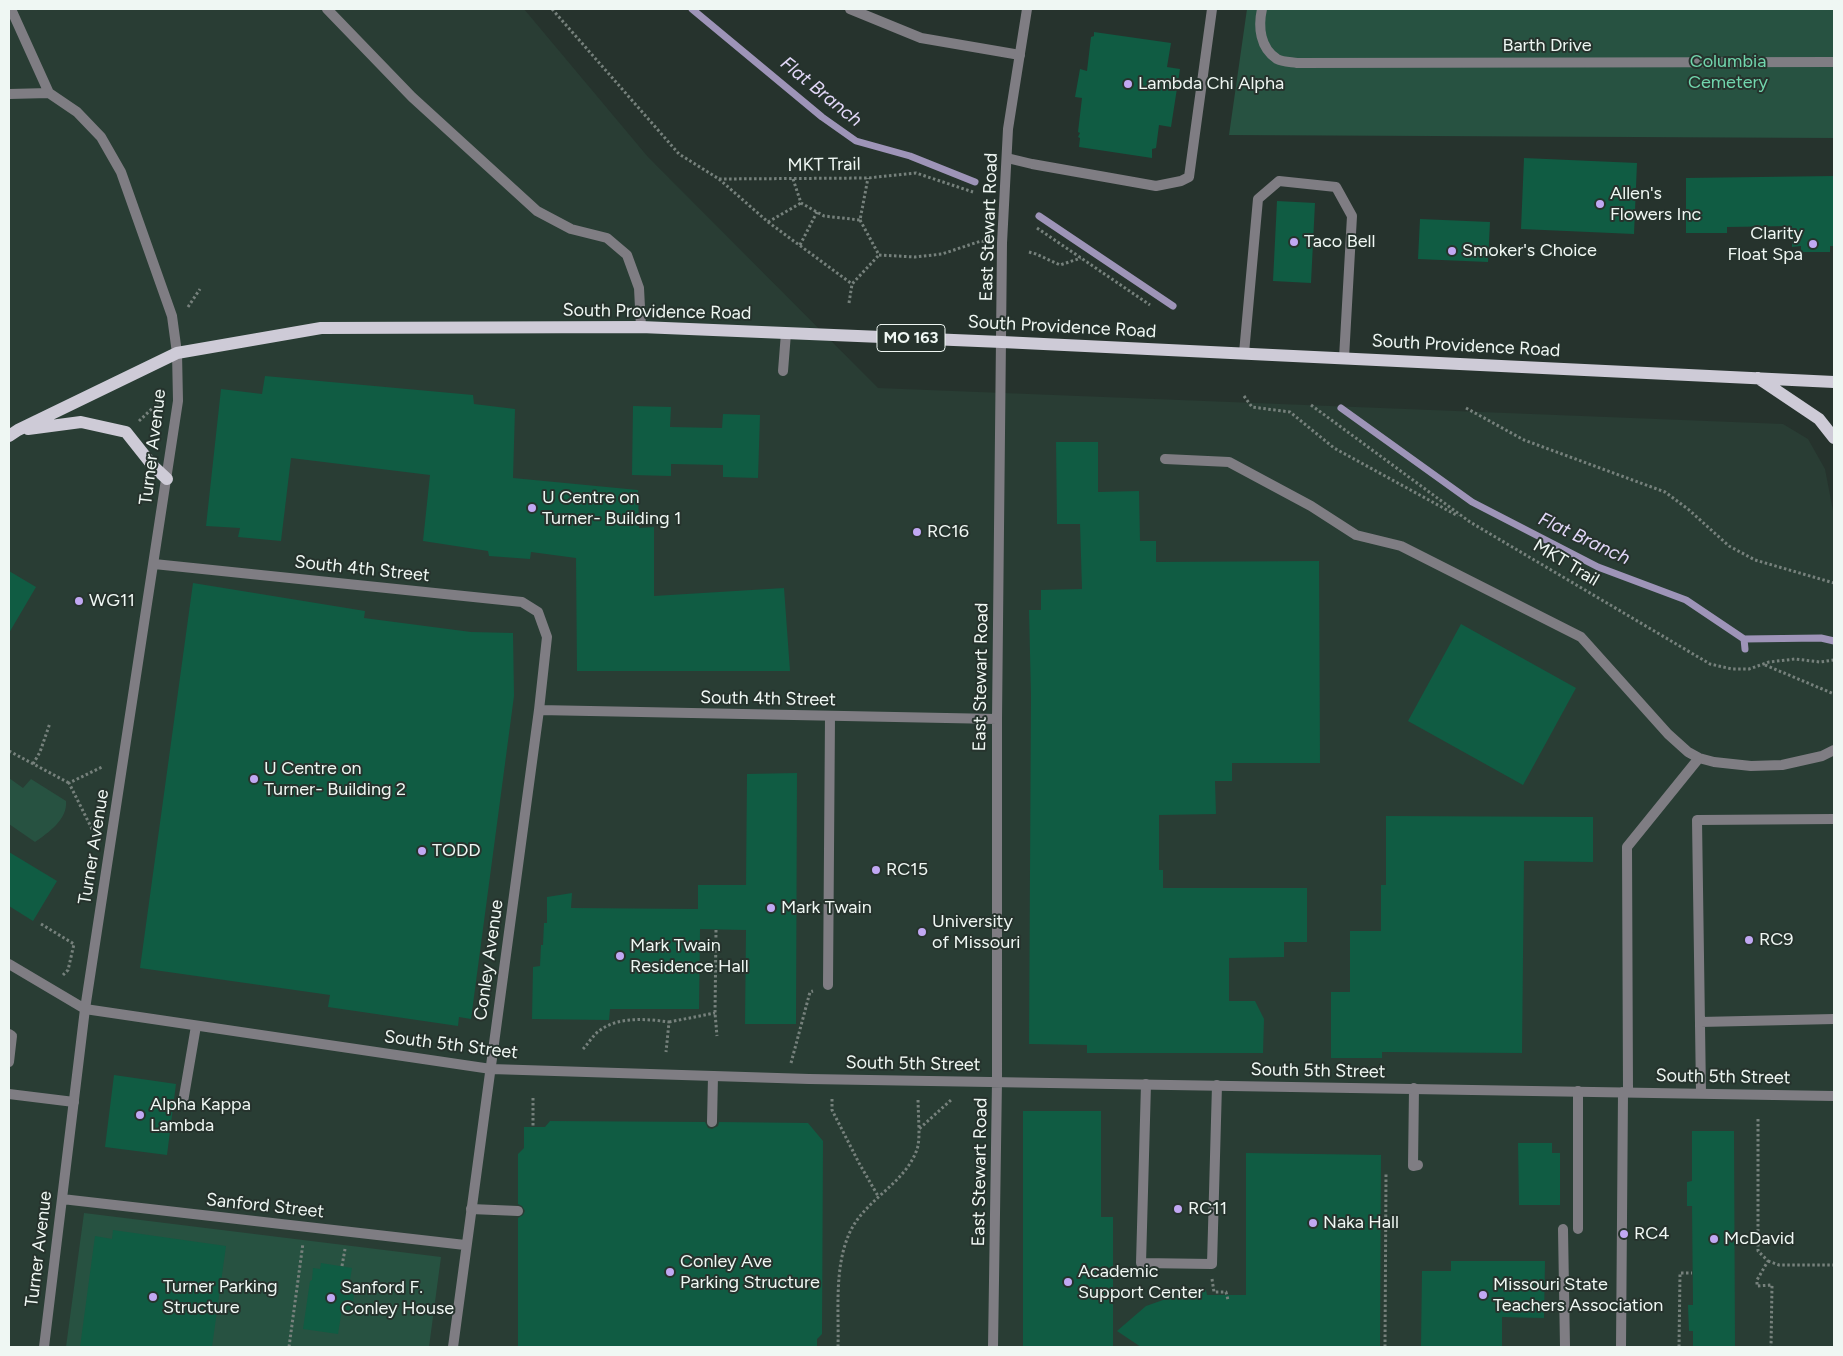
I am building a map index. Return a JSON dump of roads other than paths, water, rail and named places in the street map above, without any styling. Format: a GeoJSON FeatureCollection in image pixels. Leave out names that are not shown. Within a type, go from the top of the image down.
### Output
{"type":"FeatureCollection","features":[{"type":"Feature","properties":{"kind":"main road","name":"South Providence Road"},"geometry":{"type":"LineString","coordinates":[[13,433],[177,352],[321,328],[641,327],[1244,353],[1834,382]]}},
{"type":"Feature","properties":{"kind":"main road"},"geometry":{"type":"LineString","coordinates":[[1758,378],[1819,419],[1834,438]]}},
{"type":"Feature","properties":{"kind":"main road"},"geometry":{"type":"LineString","coordinates":[[13,433],[81,422],[126,432],[167,479]]}},
{"type":"Feature","properties":{"kind":"street"},"geometry":{"type":"LineString","coordinates":[[9,94],[49,93],[11,9]]}},
{"type":"Feature","properties":{"kind":"street"},"geometry":{"type":"LineString","coordinates":[[327,9],[412,97],[537,211],[571,229],[607,238],[627,255],[640,288],[641,327]]}},
{"type":"Feature","properties":{"kind":"street"},"geometry":{"type":"LineString","coordinates":[[850,9],[921,38],[1020,55]]}},
{"type":"Feature","properties":{"kind":"street","name":"East Stewart Road"},"geometry":{"type":"LineString","coordinates":[[993,1347],[997,1081],[997,719],[1002,243],[1008,129],[1027,9]]}},
{"type":"Feature","properties":{"kind":"street"},"geometry":{"type":"LineString","coordinates":[[1007,158],[1156,186],[1181,181],[1189,177],[1212,9]]}},
{"type":"Feature","properties":{"kind":"street","name":"Barth Drive"},"geometry":{"type":"LineString","coordinates":[[1262,9],[1260,20],[1264,47],[1279,60],[1297,62],[1834,62]]}},
{"type":"Feature","properties":{"kind":"street","name":"Turner Avenue"},"geometry":{"type":"LineString","coordinates":[[44,1347],[85,1009],[178,401],[177,352],[172,316],[121,172],[101,137],[78,112],[49,93]]}},
{"type":"Feature","properties":{"kind":"street"},"geometry":{"type":"LineString","coordinates":[[1244,353],[1258,199],[1279,181],[1336,187],[1352,216],[1344,358]]}},
{"type":"Feature","properties":{"kind":"street"},"geometry":{"type":"LineString","coordinates":[[783,371],[786,333]]}},
{"type":"Feature","properties":{"kind":"street"},"geometry":{"type":"LineString","coordinates":[[1165,459],[1229,462],[1311,506],[1356,535],[1401,546],[1581,637],[1668,734],[1688,752],[1698,758],[1714,762],[1751,766],[1782,765],[1822,756],[1834,750]]}},
{"type":"Feature","properties":{"kind":"street","name":"South 4th Street"},"geometry":{"type":"LineString","coordinates":[[154,564],[522,602],[538,612],[547,637]]}},
{"type":"Feature","properties":{"kind":"street","name":"Conley Avenue"},"geometry":{"type":"LineString","coordinates":[[453,1347],[465,1245],[491,1070],[539,710],[547,637]]}},
{"type":"Feature","properties":{"kind":"street","name":"South 4th Street"},"geometry":{"type":"LineString","coordinates":[[539,710],[997,719]]}},
{"type":"Feature","properties":{"kind":"street"},"geometry":{"type":"LineString","coordinates":[[828,985],[830,716]]}},
{"type":"Feature","properties":{"kind":"street"},"geometry":{"type":"LineString","coordinates":[[1621,1347],[1627,847],[1698,758]]}},
{"type":"Feature","properties":{"kind":"street"},"geometry":{"type":"LineString","coordinates":[[1701,1093],[1697,820],[1834,819]]}},
{"type":"Feature","properties":{"kind":"street","name":"South 5th Street"},"geometry":{"type":"LineString","coordinates":[[9,964],[85,1009],[491,1070],[786,1078],[1834,1096]]}},
{"type":"Feature","properties":{"kind":"street"},"geometry":{"type":"LineString","coordinates":[[1700,1022],[1834,1019]]}},
{"type":"Feature","properties":{"kind":"street"},"geometry":{"type":"LineString","coordinates":[[183,1102],[196,1026]]}},
{"type":"Feature","properties":{"kind":"street"},"geometry":{"type":"LineString","coordinates":[[9,1034],[12,1036],[9,1062]]}},
{"type":"Feature","properties":{"kind":"street"},"geometry":{"type":"LineString","coordinates":[[712,1122],[713,1076]]}},
{"type":"Feature","properties":{"kind":"street"},"geometry":{"type":"LineString","coordinates":[[1146,1084],[1141,1263],[1209,1264],[1212,1264],[1217,1085]]}},
{"type":"Feature","properties":{"kind":"street"},"geometry":{"type":"LineString","coordinates":[[1414,1088],[1412,1166],[1418,1166]]}},
{"type":"Feature","properties":{"kind":"street"},"geometry":{"type":"LineString","coordinates":[[1578,1091],[1578,1229]]}},
{"type":"Feature","properties":{"kind":"street"},"geometry":{"type":"LineString","coordinates":[[9,1094],[74,1102]]}},
{"type":"Feature","properties":{"kind":"street","name":"Sanford Street"},"geometry":{"type":"LineString","coordinates":[[62,1199],[465,1245]]}},
{"type":"Feature","properties":{"kind":"street"},"geometry":{"type":"LineString","coordinates":[[471,1209],[518,1211]]}},
{"type":"Feature","properties":{"kind":"street"},"geometry":{"type":"LineString","coordinates":[[1563,1229],[1565,1347]]}},
{"type":"Feature","properties":{"kind":"waterway","name":"Flat Branch"},"geometry":{"type":"LineString","coordinates":[[692,9],[822,117],[856,141],[910,156],[975,182]]}},
{"type":"Feature","properties":{"kind":"waterway","name":"Flat Branch"},"geometry":{"type":"LineString","coordinates":[[1039,216],[1173,306]]}},
{"type":"Feature","properties":{"kind":"waterway","name":"Flat Branch"},"geometry":{"type":"LineString","coordinates":[[1341,408],[1472,502],[1598,567],[1686,600],[1744,639],[1821,638],[1834,641]]}},
{"type":"Feature","properties":{"kind":"waterway"},"geometry":{"type":"LineString","coordinates":[[1744,639],[1745,649]]}},
{"type":"Feature","properties":{"kind":"place","name":"Lambda Chi Alpha"},"geometry":{"type":"Point","coordinates":[1128,84]}},
{"type":"Feature","properties":{"kind":"place","name":"Allen's Flowers Inc"},"geometry":{"type":"Point","coordinates":[1600,204]}},
{"type":"Feature","properties":{"kind":"place","name":"Taco Bell"},"geometry":{"type":"Point","coordinates":[1294,242]}},
{"type":"Feature","properties":{"kind":"place","name":"Clarity Float Spa"},"geometry":{"type":"Point","coordinates":[1813,244]}},
{"type":"Feature","properties":{"kind":"place","name":"Smoker's Choice"},"geometry":{"type":"Point","coordinates":[1452,251]}},
{"type":"Feature","properties":{"kind":"place","name":"U Centre on Turner- Building 1"},"geometry":{"type":"Point","coordinates":[532,508]}},
{"type":"Feature","properties":{"kind":"place","name":"RC16"},"geometry":{"type":"Point","coordinates":[917,532]}},
{"type":"Feature","properties":{"kind":"place","name":"WG11"},"geometry":{"type":"Point","coordinates":[79,601]}},
{"type":"Feature","properties":{"kind":"place","name":"U Centre on Turner- Building 2"},"geometry":{"type":"Point","coordinates":[254,779]}},
{"type":"Feature","properties":{"kind":"place","name":"TODD"},"geometry":{"type":"Point","coordinates":[422,851]}},
{"type":"Feature","properties":{"kind":"place","name":"RC15"},"geometry":{"type":"Point","coordinates":[876,870]}},
{"type":"Feature","properties":{"kind":"place","name":"Mark Twain"},"geometry":{"type":"Point","coordinates":[771,908]}},
{"type":"Feature","properties":{"kind":"place","name":"University of Missouri"},"geometry":{"type":"Point","coordinates":[922,932]}},
{"type":"Feature","properties":{"kind":"place","name":"RC9"},"geometry":{"type":"Point","coordinates":[1749,940]}},
{"type":"Feature","properties":{"kind":"place","name":"Mark Twain Residence Hall"},"geometry":{"type":"Point","coordinates":[620,956]}},
{"type":"Feature","properties":{"kind":"place","name":"Alpha Kappa Lambda"},"geometry":{"type":"Point","coordinates":[140,1115]}},
{"type":"Feature","properties":{"kind":"place","name":"RC11"},"geometry":{"type":"Point","coordinates":[1178,1209]}},
{"type":"Feature","properties":{"kind":"place","name":"Naka Hall"},"geometry":{"type":"Point","coordinates":[1313,1223]}},
{"type":"Feature","properties":{"kind":"place","name":"RC4"},"geometry":{"type":"Point","coordinates":[1624,1234]}},
{"type":"Feature","properties":{"kind":"place","name":"McDavid"},"geometry":{"type":"Point","coordinates":[1714,1239]}},
{"type":"Feature","properties":{"kind":"place","name":"Conley Ave Parking Structure"},"geometry":{"type":"Point","coordinates":[670,1272]}},
{"type":"Feature","properties":{"kind":"place","name":"Academic Support Center"},"geometry":{"type":"Point","coordinates":[1068,1282]}},
{"type":"Feature","properties":{"kind":"place","name":"Missouri State Teachers Association"},"geometry":{"type":"Point","coordinates":[1483,1295]}},
{"type":"Feature","properties":{"kind":"place","name":"Turner Parking Structure"},"geometry":{"type":"Point","coordinates":[153,1297]}},
{"type":"Feature","properties":{"kind":"place","name":"Sanford F. Conley House"},"geometry":{"type":"Point","coordinates":[331,1298]}},
{"type":"Feature","properties":{"kind":"park label","name":"Columbia Cemetery"},"geometry":{"type":"Point","coordinates":[1728,72]}}]}
